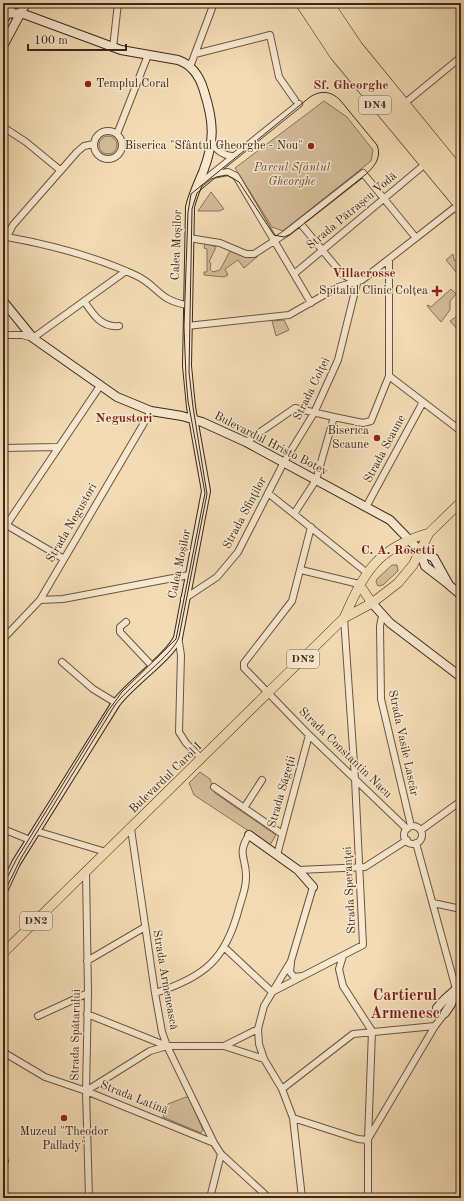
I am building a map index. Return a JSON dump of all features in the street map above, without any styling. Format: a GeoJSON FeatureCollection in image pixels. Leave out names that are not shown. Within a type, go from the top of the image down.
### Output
{"type":"FeatureCollection","features":[{"type":"Feature","properties":{"kind":"main road","name":"DN4"},"geometry":{"type":"LineString","coordinates":[[300,3],[324,41],[348,66],[460,195]]}},
{"type":"Feature","properties":{"kind":"main road","name":"DN4"},"geometry":{"type":"LineString","coordinates":[[310,3],[348,66],[424,165],[461,207]]}},
{"type":"Feature","properties":{"kind":"main road","name":"DN4"},"geometry":{"type":"LineString","coordinates":[[319,3],[356,57],[461,184]]}},
{"type":"Feature","properties":{"kind":"main road","name":"DN4"},"geometry":{"type":"LineString","coordinates":[[329,3],[358,46],[461,172]]}},
{"type":"Feature","properties":{"kind":"main road","name":"DN2"},"geometry":{"type":"LineString","coordinates":[[344,618],[372,603],[398,583],[413,565],[429,533],[461,502]]}},
{"type":"Feature","properties":{"kind":"main road","name":"DN2"},"geometry":{"type":"LineString","coordinates":[[344,618],[366,572],[384,554],[409,539],[429,533]]}},
{"type":"Feature","properties":{"kind":"main road"},"geometry":{"type":"LineString","coordinates":[[359,584],[372,603]]}},
{"type":"Feature","properties":{"kind":"main road","name":"Bulevardul Carol I"},"geometry":{"type":"LineString","coordinates":[[3,953],[131,829],[344,618]]}},
{"type":"Feature","properties":{"kind":"street"},"geometry":{"type":"LineString","coordinates":[[4,16],[13,3]]}},
{"type":"Feature","properties":{"kind":"street"},"geometry":{"type":"LineString","coordinates":[[3,46],[26,3]]}},
{"type":"Feature","properties":{"kind":"street"},"geometry":{"type":"LineString","coordinates":[[114,48],[118,3]]}},
{"type":"Feature","properties":{"kind":"street"},"geometry":{"type":"LineString","coordinates":[[4,16],[21,13],[114,48],[148,56],[178,60],[190,66],[214,3]]}},
{"type":"Feature","properties":{"kind":"street"},"geometry":{"type":"LineString","coordinates":[[195,54],[270,35],[279,77],[297,102],[196,187]]}},
{"type":"Feature","properties":{"kind":"street"},"geometry":{"type":"LineString","coordinates":[[117,134],[148,56]]}},
{"type":"Feature","properties":{"kind":"street"},"geometry":{"type":"LineString","coordinates":[[405,103],[461,57]]}},
{"type":"Feature","properties":{"kind":"street","name":"Calea Moșilor"},"geometry":{"type":"LineString","coordinates":[[3,891],[16,863],[116,703],[172,647],[178,636],[206,491],[193,419],[188,380],[187,305],[190,207],[212,141],[212,123],[209,106],[200,78],[190,66]]}},
{"type":"Feature","properties":{"kind":"street"},"geometry":{"type":"LineString","coordinates":[[3,127],[26,142],[60,170]]}},
{"type":"Feature","properties":{"kind":"street"},"geometry":{"type":"LineString","coordinates":[[94,144],[98,155],[106,158],[114,158],[120,152],[122,145],[117,134],[109,131],[101,133],[94,144],[81,148],[13,225],[5,238],[63,249],[97,259],[139,276],[164,298],[187,305]]}},
{"type":"Feature","properties":{"kind":"street"},"geometry":{"type":"LineString","coordinates":[[212,141],[214,146],[221,152],[233,156]]}},
{"type":"Feature","properties":{"kind":"street","name":"Strada Pătrașcu Vodă"},"geometry":{"type":"LineString","coordinates":[[294,274],[424,165]]}},
{"type":"Feature","properties":{"kind":"street"},"geometry":{"type":"LineString","coordinates":[[212,175],[228,172],[236,176],[311,303]]}},
{"type":"Feature","properties":{"kind":"street"},"geometry":{"type":"LineString","coordinates":[[189,238],[220,243],[242,253],[251,254],[285,234],[363,173],[416,238]]}},
{"type":"Feature","properties":{"kind":"street"},"geometry":{"type":"LineString","coordinates":[[187,326],[284,317],[338,287],[357,283],[389,261],[453,209],[461,207]]}},
{"type":"Feature","properties":{"kind":"street"},"geometry":{"type":"LineString","coordinates":[[300,223],[346,277],[357,283]]}},
{"type":"Feature","properties":{"kind":"street"},"geometry":{"type":"LineString","coordinates":[[269,230],[279,235],[285,234]]}},
{"type":"Feature","properties":{"kind":"street"},"geometry":{"type":"LineString","coordinates":[[246,442],[295,408],[366,423],[371,420],[389,376],[389,261]]}},
{"type":"Feature","properties":{"kind":"street"},"geometry":{"type":"LineString","coordinates":[[3,335],[22,335],[33,338],[126,271]]}},
{"type":"Feature","properties":{"kind":"street","name":"Strada Colței"},"geometry":{"type":"LineString","coordinates":[[284,462],[314,413],[338,360],[357,283]]}},
{"type":"Feature","properties":{"kind":"street","name":"Bulevardul Hristo Botev"},"geometry":{"type":"LineString","coordinates":[[3,301],[33,338],[100,386],[126,401],[150,411],[193,419],[246,442],[390,520],[420,551],[427,568],[461,595]]}},
{"type":"Feature","properties":{"kind":"street"},"geometry":{"type":"LineString","coordinates":[[84,301],[97,318],[105,325],[119,326]]}},
{"type":"Feature","properties":{"kind":"street"},"geometry":{"type":"LineString","coordinates":[[389,376],[461,431]]}},
{"type":"Feature","properties":{"kind":"street"},"geometry":{"type":"LineString","coordinates":[[5,523],[100,386]]}},
{"type":"Feature","properties":{"kind":"street","name":"Strada Scaune"},"geometry":{"type":"LineString","coordinates":[[366,507],[423,402]]}},
{"type":"Feature","properties":{"kind":"street","name":"Strada Negustori"},"geometry":{"type":"LineString","coordinates":[[3,639],[40,600],[150,411]]}},
{"type":"Feature","properties":{"kind":"street"},"geometry":{"type":"LineString","coordinates":[[294,514],[316,480],[334,417]]}},
{"type":"Feature","properties":{"kind":"street"},"geometry":{"type":"LineString","coordinates":[[3,448],[57,447]]}},
{"type":"Feature","properties":{"kind":"street","name":"Strada Sfinților"},"geometry":{"type":"LineString","coordinates":[[184,599],[211,583],[231,562],[238,552],[284,462]]}},
{"type":"Feature","properties":{"kind":"street"},"geometry":{"type":"LineString","coordinates":[[268,493],[366,572]]}},
{"type":"Feature","properties":{"kind":"street"},"geometry":{"type":"LineString","coordinates":[[3,514],[5,523],[64,559]]}},
{"type":"Feature","properties":{"kind":"street"},"geometry":{"type":"LineString","coordinates":[[311,527],[301,570],[359,584]]}},
{"type":"Feature","properties":{"kind":"street","name":"Strada Constantin Nacu"},"geometry":{"type":"LineString","coordinates":[[301,570],[292,601],[243,666],[309,735],[408,828]]}},
{"type":"Feature","properties":{"kind":"street"},"geometry":{"type":"LineString","coordinates":[[40,600],[63,599],[189,575]]}},
{"type":"Feature","properties":{"kind":"street"},"geometry":{"type":"LineString","coordinates":[[372,603],[382,616],[461,677]]}},
{"type":"Feature","properties":{"kind":"street","name":"Strada Vasile Lascăr"},"geometry":{"type":"LineString","coordinates":[[382,616],[380,626],[381,699],[408,828]]}},
{"type":"Feature","properties":{"kind":"street","name":"Strada Speranței"},"geometry":{"type":"LineString","coordinates":[[272,992],[363,945],[355,779],[344,618]]}},
{"type":"Feature","properties":{"kind":"street"},"geometry":{"type":"LineString","coordinates":[[126,622],[120,627],[120,632],[152,666]]}},
{"type":"Feature","properties":{"kind":"street"},"geometry":{"type":"LineString","coordinates":[[178,636],[181,656],[178,725],[181,737],[202,758]]}},
{"type":"Feature","properties":{"kind":"street"},"geometry":{"type":"LineString","coordinates":[[172,647],[176,649],[181,656]]}},
{"type":"Feature","properties":{"kind":"street"},"geometry":{"type":"LineString","coordinates":[[62,662],[93,689],[116,703]]}},
{"type":"Feature","properties":{"kind":"street","name":"Strada Săgeții"},"geometry":{"type":"LineString","coordinates":[[276,855],[309,735]]}},
{"type":"Feature","properties":{"kind":"street"},"geometry":{"type":"LineString","coordinates":[[244,808],[262,780]]}},
{"type":"Feature","properties":{"kind":"street"},"geometry":{"type":"LineString","coordinates":[[214,787],[282,834]]}},
{"type":"Feature","properties":{"kind":"street"},"geometry":{"type":"LineString","coordinates":[[421,830],[461,801]]}},
{"type":"Feature","properties":{"kind":"street"},"geometry":{"type":"LineString","coordinates":[[416,827],[421,830],[421,839],[416,843],[411,843],[406,840],[404,834],[408,828],[416,827]]}},
{"type":"Feature","properties":{"kind":"street","name":"Strada Armenească"},"geometry":{"type":"LineString","coordinates":[[131,829],[155,993],[162,1032],[167,1046],[214,1143],[221,1154],[269,1198]]}},
{"type":"Feature","properties":{"kind":"street"},"geometry":{"type":"LineString","coordinates":[[3,830],[30,840]]}},
{"type":"Feature","properties":{"kind":"street"},"geometry":{"type":"LineString","coordinates":[[36,831],[106,852]]}},
{"type":"Feature","properties":{"kind":"street"},"geometry":{"type":"LineString","coordinates":[[155,993],[191,978],[204,970],[225,948],[235,927],[246,880],[241,853],[243,843],[249,835],[298,870],[313,887],[291,961],[290,972],[294,977],[304,976]]}},
{"type":"Feature","properties":{"kind":"street"},"geometry":{"type":"LineString","coordinates":[[298,870],[360,869],[371,865],[406,840]]}},
{"type":"Feature","properties":{"kind":"street"},"geometry":{"type":"LineString","coordinates":[[416,843],[459,987],[461,999]]}},
{"type":"Feature","properties":{"kind":"street","name":"Strada Spătarului"},"geometry":{"type":"LineString","coordinates":[[86,873],[88,993],[86,1091],[89,1198]]}},
{"type":"Feature","properties":{"kind":"street"},"geometry":{"type":"LineString","coordinates":[[433,903],[461,909]]}},
{"type":"Feature","properties":{"kind":"street"},"geometry":{"type":"LineString","coordinates":[[87,961],[145,927]]}},
{"type":"Feature","properties":{"kind":"street"},"geometry":{"type":"LineString","coordinates":[[225,948],[272,992]]}},
{"type":"Feature","properties":{"kind":"street"},"geometry":{"type":"LineString","coordinates":[[343,956],[339,969],[343,986],[372,1032],[368,1140],[368,1198]]}},
{"type":"Feature","properties":{"kind":"street"},"geometry":{"type":"LineString","coordinates":[[291,961],[264,1006],[258,1029],[259,1044],[264,1059],[282,1089],[293,1118],[302,1198]]}},
{"type":"Feature","properties":{"kind":"street"},"geometry":{"type":"LineString","coordinates":[[436,1024],[438,1008],[445,999],[459,987]]}},
{"type":"Feature","properties":{"kind":"street"},"geometry":{"type":"LineString","coordinates":[[368,1140],[436,1024],[452,1004],[459,987]]}},
{"type":"Feature","properties":{"kind":"street"},"geometry":{"type":"LineString","coordinates":[[38,1016],[88,993]]}},
{"type":"Feature","properties":{"kind":"street"},"geometry":{"type":"LineString","coordinates":[[88,1014],[167,1046]]}},
{"type":"Feature","properties":{"kind":"street"},"geometry":{"type":"LineString","coordinates":[[282,1089],[349,1036],[358,1033],[436,1024]]}},
{"type":"Feature","properties":{"kind":"street"},"geometry":{"type":"LineString","coordinates":[[224,1046],[258,1029]]}},
{"type":"Feature","properties":{"kind":"street"},"geometry":{"type":"LineString","coordinates":[[86,1091],[150,1051],[167,1046],[224,1046],[264,1059]]}},
{"type":"Feature","properties":{"kind":"street","name":"Strada Latină"},"geometry":{"type":"LineString","coordinates":[[3,1052],[45,1077],[86,1091],[214,1143]]}},
{"type":"Feature","properties":{"kind":"street"},"geometry":{"type":"LineString","coordinates":[[293,1118],[358,1140],[368,1140]]}},
{"type":"Feature","properties":{"kind":"street"},"geometry":{"type":"LineString","coordinates":[[210,1198],[221,1154]]}},
{"type":"Feature","properties":{"kind":"green space","name":"Parcul Sfântul Gheorghe"},"geometry":{"type":"Polygon","coordinates":[[[324,101],[347,117],[373,150],[371,161],[283,231],[272,227],[235,168],[324,101]]]}},
{"type":"Feature","properties":{"kind":"green space"},"geometry":{"type":"Polygon","coordinates":[[[104,136],[112,136],[117,141],[115,152],[112,154],[104,154],[99,149],[99,141],[104,136]]]}},
{"type":"Feature","properties":{"kind":"green space"},"geometry":{"type":"Polygon","coordinates":[[[211,192],[224,209],[219,211],[198,211],[211,192]]]}},
{"type":"Feature","properties":{"kind":"green space"},"geometry":{"type":"Polygon","coordinates":[[[205,243],[216,247],[209,262],[211,263],[210,269],[213,272],[220,270],[230,251],[242,256],[258,256],[244,268],[238,260],[225,269],[228,275],[224,277],[204,275],[204,272],[207,272],[207,249],[204,248],[205,243]]]}},
{"type":"Feature","properties":{"kind":"green space"},"geometry":{"type":"Polygon","coordinates":[[[453,254],[454,260],[461,263],[461,278],[446,260],[453,254]]]}},
{"type":"Feature","properties":{"kind":"green space"},"geometry":{"type":"Polygon","coordinates":[[[451,289],[456,294],[450,301],[450,310],[441,322],[427,306],[428,305],[431,307],[451,289]]]}},
{"type":"Feature","properties":{"kind":"green space"},"geometry":{"type":"Polygon","coordinates":[[[457,316],[461,316],[461,327],[458,330],[450,321],[457,316]]]}},
{"type":"Feature","properties":{"kind":"green space"},"geometry":{"type":"Polygon","coordinates":[[[284,320],[289,330],[276,336],[272,321],[284,320]]]}},
{"type":"Feature","properties":{"kind":"green space"},"geometry":{"type":"Polygon","coordinates":[[[392,565],[397,565],[398,571],[383,585],[378,586],[376,582],[377,579],[392,565]]]}},
{"type":"Feature","properties":{"kind":"green space"},"geometry":{"type":"Polygon","coordinates":[[[200,772],[210,779],[215,793],[276,835],[270,845],[194,795],[189,783],[200,772]]]}},
{"type":"Feature","properties":{"kind":"green space"},"geometry":{"type":"Polygon","coordinates":[[[186,1097],[189,1098],[203,1130],[201,1133],[163,1117],[168,1104],[186,1097]]]}},
{"type":"Feature","properties":{"kind":"tram line"},"geometry":{"type":"LineString","coordinates":[[3,886],[16,860],[108,711],[122,692],[176,639],[205,493],[188,401],[186,378],[184,327],[188,212],[191,194],[310,97],[322,92],[329,93],[340,100],[377,145],[378,158],[365,175],[291,234],[284,237],[274,235],[239,182],[227,175],[216,177],[197,193],[192,209],[189,372],[207,494],[179,637],[169,652],[115,705],[21,858],[3,895]]}},
{"type":"Feature","properties":{"kind":"place","name":"Templul Coral"},"geometry":{"type":"Point","coordinates":[88,84]}},
{"type":"Feature","properties":{"kind":"place","name":"Biserica \"Sfântul Gheorghe - Nou\""},"geometry":{"type":"Point","coordinates":[311,146]}},
{"type":"Feature","properties":{"kind":"place","name":"Spitalul Clinic Colțea"},"geometry":{"type":"Point","coordinates":[437,291]}},
{"type":"Feature","properties":{"kind":"place","name":"Biserica Scaune"},"geometry":{"type":"Point","coordinates":[377,438]}},
{"type":"Feature","properties":{"kind":"place","name":"Muzeul \"Theodor Pallady\""},"geometry":{"type":"Point","coordinates":[64,1118]}},
{"type":"Feature","properties":{"kind":"district","name":"Sf. Gheorghe"},"geometry":{"type":"Point","coordinates":[351,85]}},
{"type":"Feature","properties":{"kind":"district","name":"Villacrosse"},"geometry":{"type":"Point","coordinates":[364,273]}},
{"type":"Feature","properties":{"kind":"district","name":"Negustori"},"geometry":{"type":"Point","coordinates":[124,418]}},
{"type":"Feature","properties":{"kind":"district","name":"C. A. Rosetti"},"geometry":{"type":"Point","coordinates":[398,550]}},
{"type":"Feature","properties":{"kind":"district","name":"Cartierul Armenesc"},"geometry":{"type":"Point","coordinates":[405,1005]}}]}
